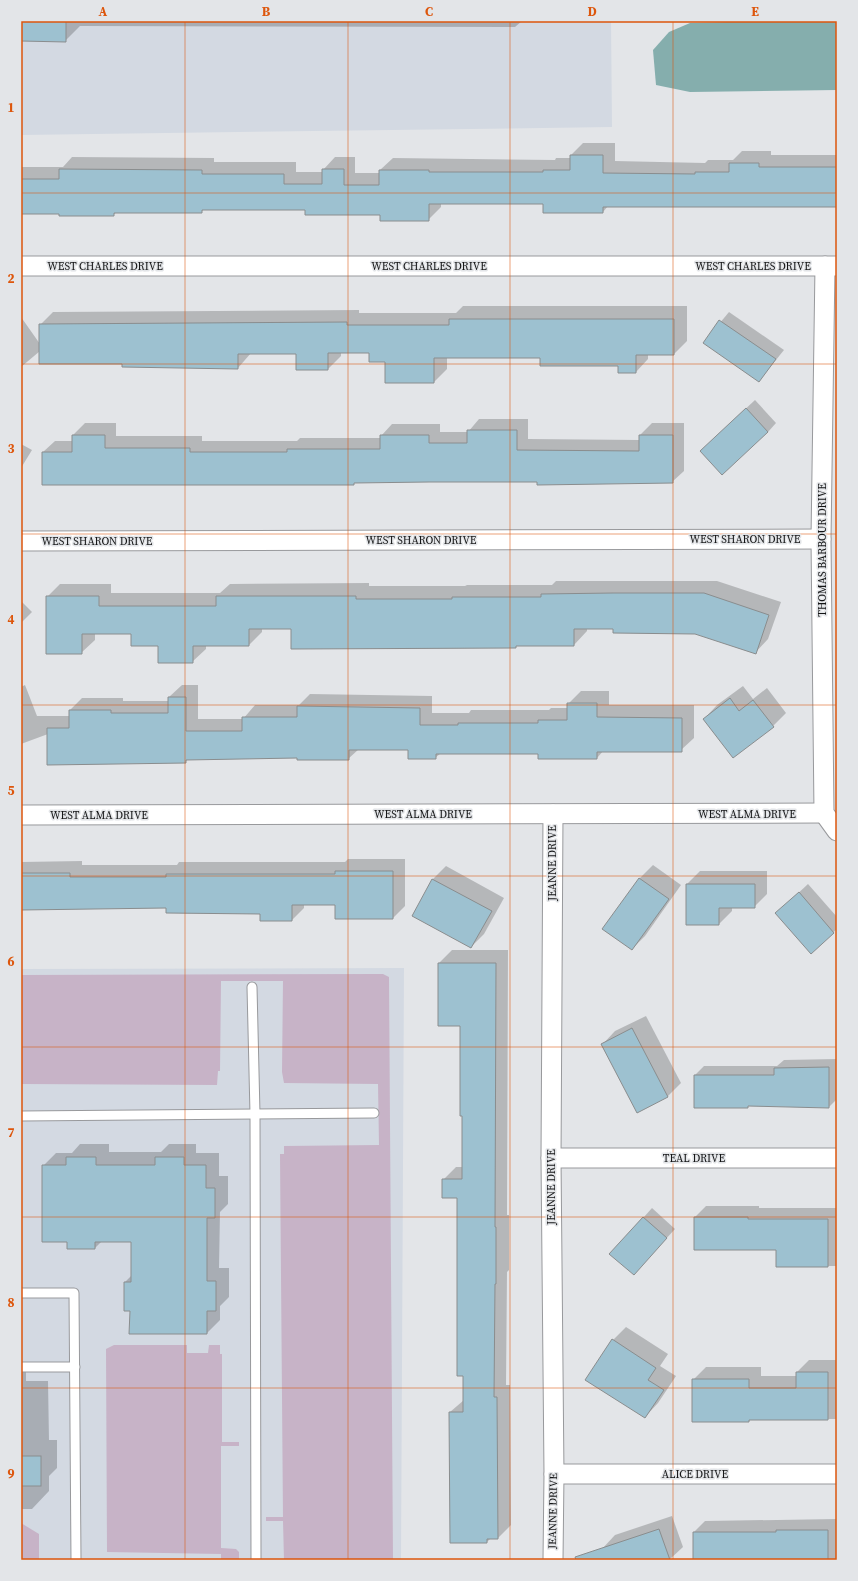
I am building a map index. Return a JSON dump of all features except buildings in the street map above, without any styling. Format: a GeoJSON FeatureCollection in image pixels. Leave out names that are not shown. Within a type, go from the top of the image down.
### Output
{"type":"FeatureCollection","features":[{"type":"Feature","properties":{"kind":"street","name":"WEST CHARLES DRIVE"},"geometry":{"type":"LineString","coordinates":[[21,266],[831,266]]}},
{"type":"Feature","properties":{"kind":"street","name":"THOMAS BARBOUR DRIVE"},"geometry":{"type":"LineString","coordinates":[[824,813],[820,539],[831,266]]}},
{"type":"Feature","properties":{"kind":"street","name":"WEST SHARON DRIVE"},"geometry":{"type":"LineString","coordinates":[[21,541],[820,539]]}},
{"type":"Feature","properties":{"kind":"street","name":"WEST ALMA DRIVE"},"geometry":{"type":"LineString","coordinates":[[21,815],[824,813]]}},
{"type":"Feature","properties":{"kind":"street"},"geometry":{"type":"LineString","coordinates":[[824,813],[837,831]]}},
{"type":"Feature","properties":{"kind":"street","name":"JEANNE DRIVE"},"geometry":{"type":"LineString","coordinates":[[553,814],[551,1158],[554,1474],[553,1560]]}},
{"type":"Feature","properties":{"kind":"street","name":"TEAL DRIVE"},"geometry":{"type":"LineString","coordinates":[[551,1158],[837,1158]]}},
{"type":"Feature","properties":{"kind":"street","name":"ALICE DRIVE"},"geometry":{"type":"LineString","coordinates":[[554,1474],[837,1474]]}},
{"type":"Feature","properties":{"kind":"lane"},"geometry":{"type":"LineString","coordinates":[[252,987],[255,1114],[256,1560]]}},
{"type":"Feature","properties":{"kind":"lane"},"geometry":{"type":"LineString","coordinates":[[21,1116],[374,1113]]}},
{"type":"Feature","properties":{"kind":"lane"},"geometry":{"type":"LineString","coordinates":[[21,1293],[74,1293],[76,1560]]}},
{"type":"Feature","properties":{"kind":"lane"},"geometry":{"type":"LineString","coordinates":[[21,1367],[75,1367]]}},
{"type":"Feature","properties":{"kind":"shaded area"},"geometry":{"type":"Polygon","coordinates":[[[21,21],[611,21],[612,127],[21,135],[21,21]]]}},
{"type":"Feature","properties":{"kind":"shaded area"},"geometry":{"type":"Polygon","coordinates":[[[404,968],[401,1560],[21,1560],[21,969],[404,968]]]}},
{"type":"Feature","properties":{"kind":"shaded area"},"geometry":{"type":"Polygon","coordinates":[[[383,974],[389,977],[393,1560],[284,1560],[283,1521],[266,1521],[266,1517],[283,1517],[280,1154],[284,1154],[284,1146],[379,1145],[378,1084],[284,1083],[282,1072],[283,981],[221,981],[220,1071],[218,1071],[217,1085],[21,1084],[21,975],[383,974]]]}},
{"type":"Feature","properties":{"kind":"shaded area"},"geometry":{"type":"Polygon","coordinates":[[[114,1345],[187,1345],[187,1353],[208,1353],[209,1345],[220,1345],[220,1354],[222,1354],[222,1442],[239,1442],[239,1446],[221,1446],[221,1548],[236,1549],[239,1552],[239,1560],[221,1560],[221,1554],[107,1552],[106,1349],[114,1345]]]}},
{"type":"Feature","properties":{"kind":"shaded area"},"geometry":{"type":"Polygon","coordinates":[[[21,1523],[39,1534],[39,1560],[21,1560],[21,1523]]]}},
{"type":"Feature","properties":{"kind":"water"},"geometry":{"type":"Polygon","coordinates":[[[837,21],[837,90],[690,92],[656,85],[653,50],[669,32],[690,23],[837,21]]]}}]}
